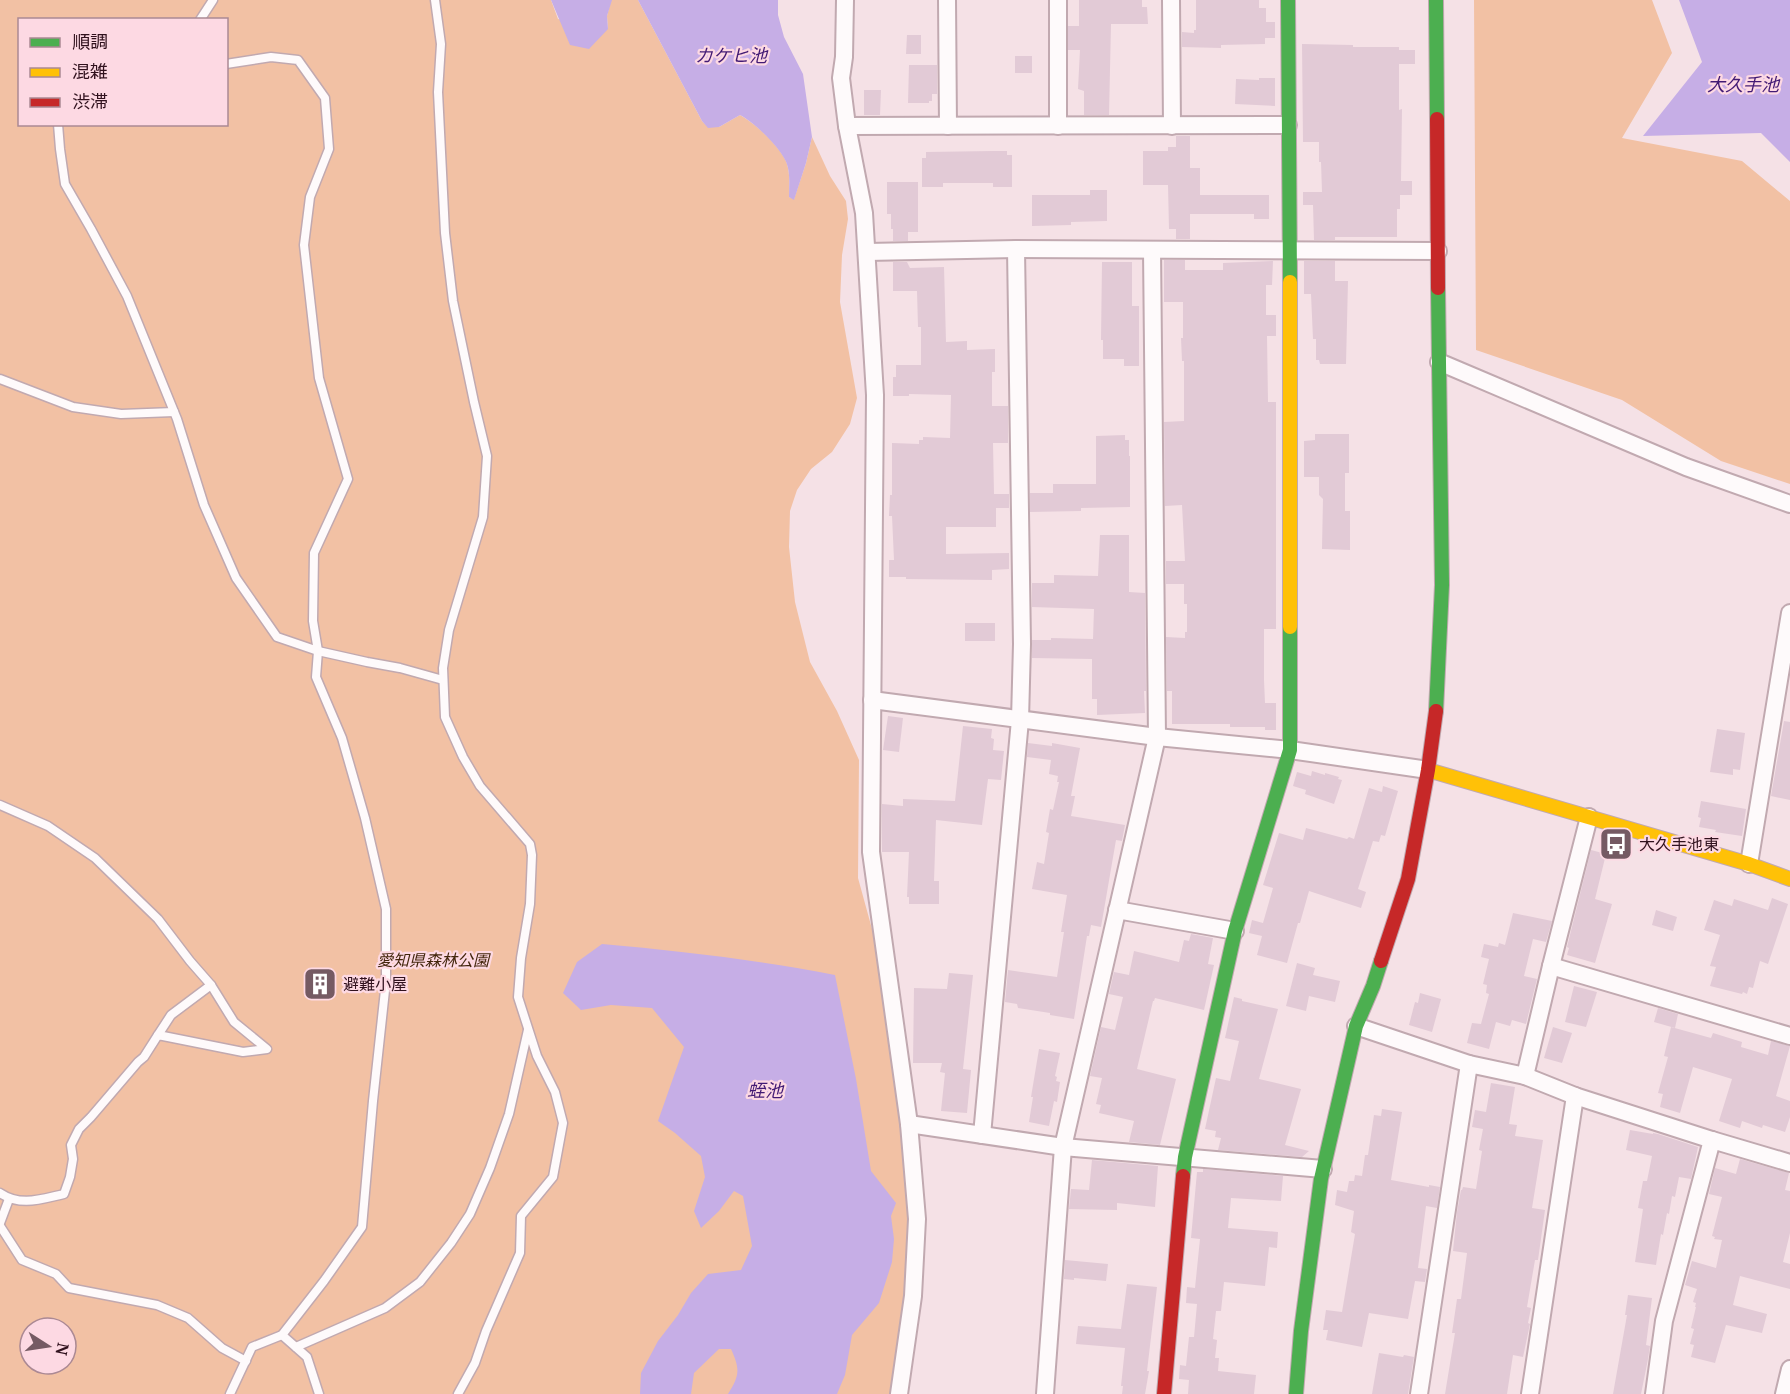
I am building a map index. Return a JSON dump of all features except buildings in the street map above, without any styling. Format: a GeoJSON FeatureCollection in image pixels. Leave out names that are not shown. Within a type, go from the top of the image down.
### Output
{"type":"FeatureCollection","features":[{"type":"Feature","properties":{"kind":"street"},"geometry":{"type":"LineString","coordinates":[[845,0],[844,57],[841,78],[847,126],[864,213],[875,395],[871,852],[909,1124],[917,1219],[913,1296],[899,1394]]}},
{"type":"Feature","properties":{"kind":"street"},"geometry":{"type":"LineString","coordinates":[[947,0],[948,126]]}},
{"type":"Feature","properties":{"kind":"street"},"geometry":{"type":"LineString","coordinates":[[1058,0],[1058,126]]}},
{"type":"Feature","properties":{"kind":"street"},"geometry":{"type":"LineString","coordinates":[[1171,0],[1172,126]]}},
{"type":"Feature","properties":{"kind":"street"},"geometry":{"type":"LineString","coordinates":[[1164,1394],[1185,1157],[1235,931],[1290,750],[1288,0]]}},
{"type":"Feature","properties":{"kind":"street"},"geometry":{"type":"LineString","coordinates":[[1296,1394],[1301,1331],[1323,1169],[1356,1026],[1373,986],[1408,879],[1428,770],[1437,705],[1442,585],[1436,0]]}},
{"type":"Feature","properties":{"kind":"street"},"geometry":{"type":"LineString","coordinates":[[847,126],[1288,125]]}},
{"type":"Feature","properties":{"kind":"street"},"geometry":{"type":"LineString","coordinates":[[867,252],[1016,249],[1438,251]]}},
{"type":"Feature","properties":{"kind":"street"},"geometry":{"type":"LineString","coordinates":[[982,1135],[1020,720],[1022,644],[1016,249]]}},
{"type":"Feature","properties":{"kind":"street"},"geometry":{"type":"LineString","coordinates":[[1045,1394],[1063,1147],[1157,737],[1152,250]]}},
{"type":"Feature","properties":{"kind":"street"},"geometry":{"type":"LineString","coordinates":[[1439,362],[1686,467],[1790,504]]}},
{"type":"Feature","properties":{"kind":"street"},"geometry":{"type":"LineString","coordinates":[[1749,864],[1790,614]]}},
{"type":"Feature","properties":{"kind":"street"},"geometry":{"type":"LineString","coordinates":[[872,700],[1157,737],[1290,750],[1428,770],[1749,864],[1790,879]]}},
{"type":"Feature","properties":{"kind":"street"},"geometry":{"type":"LineString","coordinates":[[1525,1076],[1589,817]]}},
{"type":"Feature","properties":{"kind":"street"},"geometry":{"type":"LineString","coordinates":[[1117,910],[1235,931]]}},
{"type":"Feature","properties":{"kind":"street"},"geometry":{"type":"LineString","coordinates":[[1551,966],[1790,1036]]}},
{"type":"Feature","properties":{"kind":"street"},"geometry":{"type":"LineString","coordinates":[[1356,1026],[1469,1064],[1525,1076],[1575,1096],[1790,1163]]}},
{"type":"Feature","properties":{"kind":"street"},"geometry":{"type":"LineString","coordinates":[[1419,1394],[1469,1064]]}},
{"type":"Feature","properties":{"kind":"street"},"geometry":{"type":"LineString","coordinates":[[1530,1394],[1575,1096]]}},
{"type":"Feature","properties":{"kind":"street"},"geometry":{"type":"LineString","coordinates":[[909,1124],[1063,1147],[1323,1169]]}},
{"type":"Feature","properties":{"kind":"street"},"geometry":{"type":"LineString","coordinates":[[1654,1394],[1664,1321],[1712,1140]]}},
{"type":"Feature","properties":{"kind":"street"},"geometry":{"type":"LineString","coordinates":[[1784,1394],[1790,1369]]}},
{"type":"Feature","properties":{"kind":"lane"},"geometry":{"type":"LineString","coordinates":[[201,18],[213,0]]}},
{"type":"Feature","properties":{"kind":"lane"},"geometry":{"type":"LineString","coordinates":[[435,0],[441,44],[438,92],[445,233],[453,301],[487,456],[483,518],[450,630],[443,668],[445,717],[463,757],[480,786],[530,844],[532,855],[530,904],[521,958],[518,997],[537,1056],[555,1092],[563,1123],[553,1177],[521,1216],[520,1253],[486,1331],[475,1363],[458,1394]]}},
{"type":"Feature","properties":{"kind":"lane"},"geometry":{"type":"LineString","coordinates":[[228,64],[271,57],[298,60],[325,98],[329,149],[310,197],[304,245],[319,378],[348,479],[314,553],[314,621],[318,651],[316,677],[342,738],[365,818],[386,909],[386,981],[362,1227],[282,1335],[252,1347],[230,1394]]}},
{"type":"Feature","properties":{"kind":"lane"},"geometry":{"type":"LineString","coordinates":[[58,126],[65,184],[127,296],[174,412],[204,505],[236,578],[277,637],[318,651],[400,668],[443,680]]}},
{"type":"Feature","properties":{"kind":"lane"},"geometry":{"type":"LineString","coordinates":[[0,379],[73,407],[121,414],[174,412]]}},
{"type":"Feature","properties":{"kind":"lane"},"geometry":{"type":"LineString","coordinates":[[0,805],[48,826],[95,858],[158,919],[211,985],[234,1022],[267,1049],[243,1052],[158,1035]]}},
{"type":"Feature","properties":{"kind":"lane"},"geometry":{"type":"LineString","coordinates":[[0,1193],[9,1199],[28,1202],[64,1194],[70,1178],[73,1159],[71,1144],[79,1129],[144,1057],[171,1015],[211,985]]}},
{"type":"Feature","properties":{"kind":"lane"},"geometry":{"type":"LineString","coordinates":[[296,1347],[385,1308],[420,1282],[451,1243],[470,1214],[490,1168],[509,1114],[528,1029]]}},
{"type":"Feature","properties":{"kind":"lane"},"geometry":{"type":"LineString","coordinates":[[9,1199],[0,1224],[22,1260],[56,1274],[69,1288],[157,1305],[188,1318],[222,1348],[246,1361]]}},
{"type":"Feature","properties":{"kind":"lane"},"geometry":{"type":"LineString","coordinates":[[282,1335],[307,1357],[319,1394]]}},
{"type":"Feature","properties":{"kind":"green space","name":"愛知県森林公園"},"geometry":{"type":"Polygon","coordinates":[[[0,0],[551,0],[558,19],[608,29],[607,16],[611,0],[638,0],[702,121],[708,127],[719,127],[740,115],[754,124],[776,146],[786,161],[789,175],[789,197],[794,199],[812,137],[830,176],[846,201],[848,219],[842,255],[840,302],[857,398],[850,424],[832,452],[811,469],[797,490],[790,511],[789,547],[795,602],[810,662],[837,711],[859,760],[858,878],[883,969],[903,1122],[911,1217],[910,1266],[895,1394],[0,1394],[0,0]]]}},
{"type":"Feature","properties":{"kind":"green space"},"geometry":{"type":"Polygon","coordinates":[[[1474,0],[1652,0],[1672,53],[1622,138],[1742,161],[1790,201],[1790,484],[1721,461],[1622,400],[1476,350],[1474,0]]]}},
{"type":"Feature","properties":{"kind":"water"},"geometry":{"type":"Polygon","coordinates":[[[551,0],[612,0],[607,16],[608,29],[589,49],[570,45],[551,0]]]}},
{"type":"Feature","properties":{"kind":"water","name":"カケヒ池"},"geometry":{"type":"Polygon","coordinates":[[[638,0],[778,0],[778,15],[784,37],[803,74],[812,137],[794,200],[789,197],[789,175],[786,161],[776,146],[753,124],[740,115],[719,127],[708,128],[702,121],[638,0]]]}},
{"type":"Feature","properties":{"kind":"water","name":"大久手池"},"geometry":{"type":"Polygon","coordinates":[[[1679,0],[1790,0],[1790,162],[1761,133],[1643,136],[1702,62],[1679,0]]]}},
{"type":"Feature","properties":{"kind":"water","name":"蛭池"},"geometry":{"type":"Polygon","coordinates":[[[602,944],[719,957],[835,975],[856,1079],[871,1171],[896,1203],[891,1216],[894,1239],[892,1262],[879,1303],[852,1335],[845,1375],[837,1394],[728,1394],[737,1377],[736,1362],[731,1349],[719,1349],[694,1373],[691,1394],[640,1394],[641,1373],[658,1341],[691,1293],[708,1274],[741,1270],[752,1246],[743,1196],[734,1191],[719,1211],[701,1228],[694,1211],[705,1177],[701,1156],[658,1121],[684,1047],[652,1008],[611,1005],[581,1010],[563,993],[577,962],[602,944]]]}},
{"type":"Feature","properties":{"kind":"traffic: fast"},"geometry":{"type":"LineString","coordinates":[[1288,0],[1290,282]]}},
{"type":"Feature","properties":{"kind":"traffic: fast"},"geometry":{"type":"LineString","coordinates":[[1436,0],[1437,119]]}},
{"type":"Feature","properties":{"kind":"traffic: fast"},"geometry":{"type":"LineString","coordinates":[[1436,711],[1442,585],[1438,288]]}},
{"type":"Feature","properties":{"kind":"traffic: fast"},"geometry":{"type":"LineString","coordinates":[[1183,1176],[1185,1157],[1235,931],[1290,750],[1290,627]]}},
{"type":"Feature","properties":{"kind":"traffic: fast"},"geometry":{"type":"LineString","coordinates":[[1296,1394],[1301,1331],[1321,1179],[1356,1026],[1381,961]]}},
{"type":"Feature","properties":{"kind":"traffic: slow"},"geometry":{"type":"LineString","coordinates":[[1290,282],[1290,627]]}},
{"type":"Feature","properties":{"kind":"traffic: slow"},"geometry":{"type":"LineString","coordinates":[[1428,770],[1749,864],[1790,879]]}},
{"type":"Feature","properties":{"kind":"traffic: jam"},"geometry":{"type":"LineString","coordinates":[[1437,119],[1438,288]]}},
{"type":"Feature","properties":{"kind":"traffic: jam"},"geometry":{"type":"LineString","coordinates":[[1381,961],[1408,879],[1428,770],[1436,711]]}},
{"type":"Feature","properties":{"kind":"traffic: jam"},"geometry":{"type":"LineString","coordinates":[[1164,1394],[1183,1176]]}},
{"type":"Feature","properties":{"kind":"place","name":"大久手池東"},"geometry":{"type":"Point","coordinates":[1616,844]}},
{"type":"Feature","properties":{"kind":"place","name":"避難小屋"},"geometry":{"type":"Point","coordinates":[320,984]}}]}
